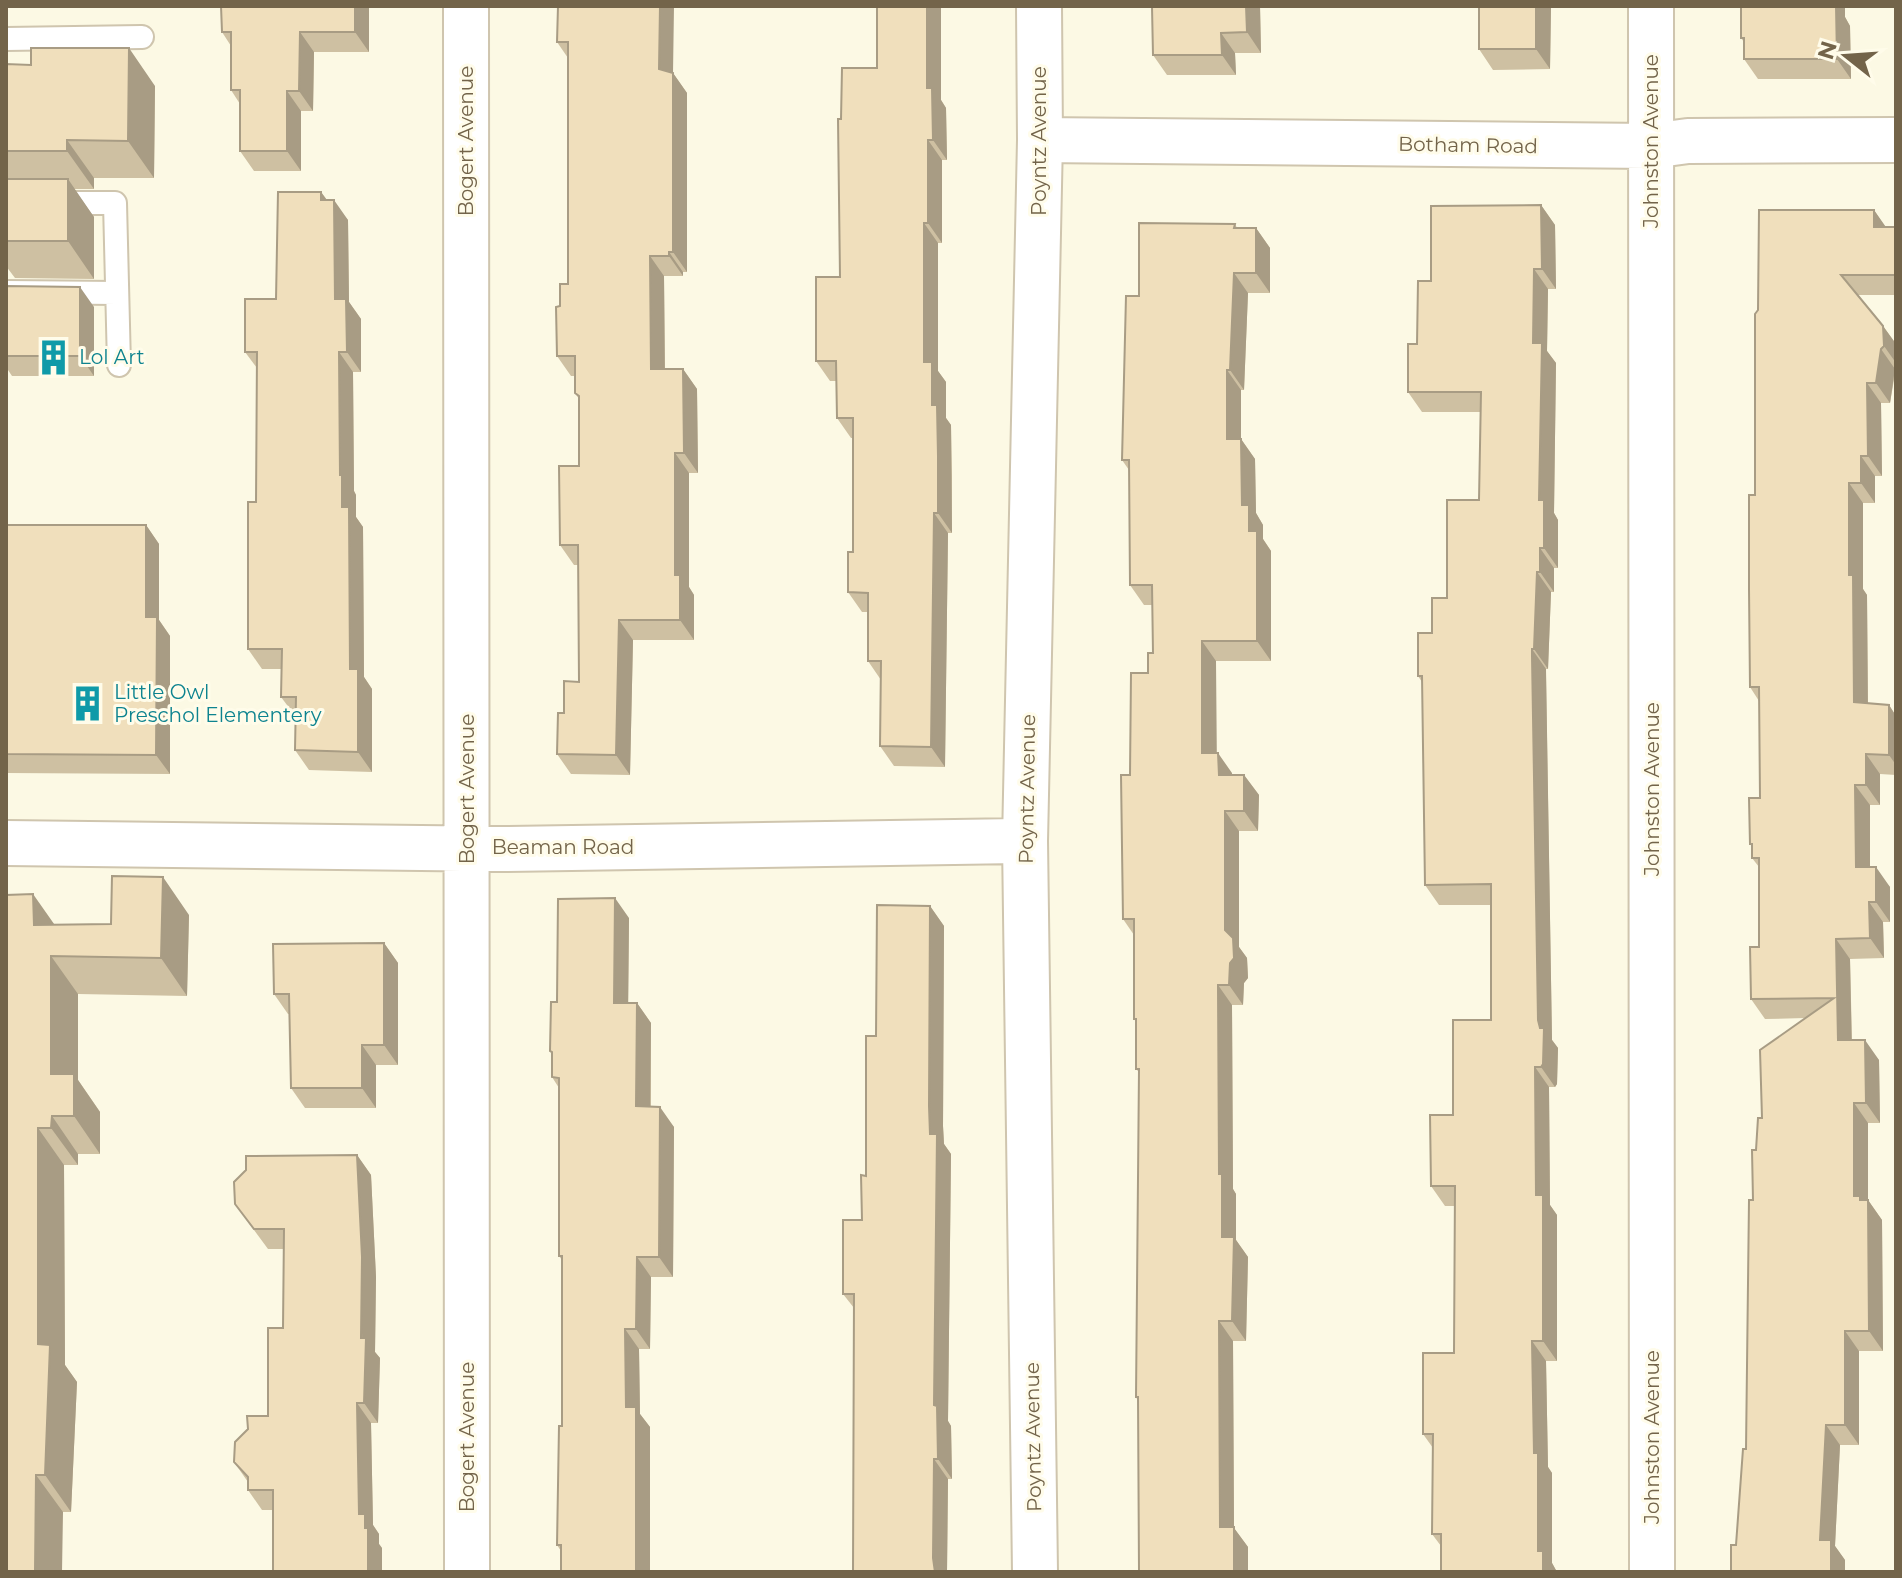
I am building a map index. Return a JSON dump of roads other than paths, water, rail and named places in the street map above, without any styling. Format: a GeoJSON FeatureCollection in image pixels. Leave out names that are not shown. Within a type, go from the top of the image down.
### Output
{"type":"FeatureCollection","features":[{"type":"Feature","properties":{"kind":"street","name":"Bogert Avenue"},"geometry":{"type":"LineString","coordinates":[[466,6],[467,1572]]}},
{"type":"Feature","properties":{"kind":"street","name":"Poyntz Avenue"},"geometry":{"type":"LineString","coordinates":[[1035,1572],[1025,841],[1040,140],[1039,6]]}},
{"type":"Feature","properties":{"kind":"street","name":"Johnston Avenue"},"geometry":{"type":"LineString","coordinates":[[1651,6],[1652,1572]]}},
{"type":"Feature","properties":{"kind":"street","name":"Botham Road"},"geometry":{"type":"LineString","coordinates":[[1040,140],[1651,146],[1688,141],[1896,140]]}},
{"type":"Feature","properties":{"kind":"street","name":"Beaman Road"},"geometry":{"type":"LineString","coordinates":[[6,843],[467,846],[504,849],[1025,841]]}},
{"type":"Feature","properties":{"kind":"lane"},"geometry":{"type":"LineString","coordinates":[[6,39],[142,37]]}},
{"type":"Feature","properties":{"kind":"lane"},"geometry":{"type":"LineString","coordinates":[[6,203],[115,203],[119,365]]}},
{"type":"Feature","properties":{"kind":"lane"},"geometry":{"type":"LineString","coordinates":[[6,292],[117,293]]}},
{"type":"Feature","properties":{"kind":"place","name":"Lol Art"},"geometry":{"type":"Point","coordinates":[53,357]}},
{"type":"Feature","properties":{"kind":"place","name":"Little Owl Preschol Elementery"},"geometry":{"type":"Point","coordinates":[88,703]}}]}
